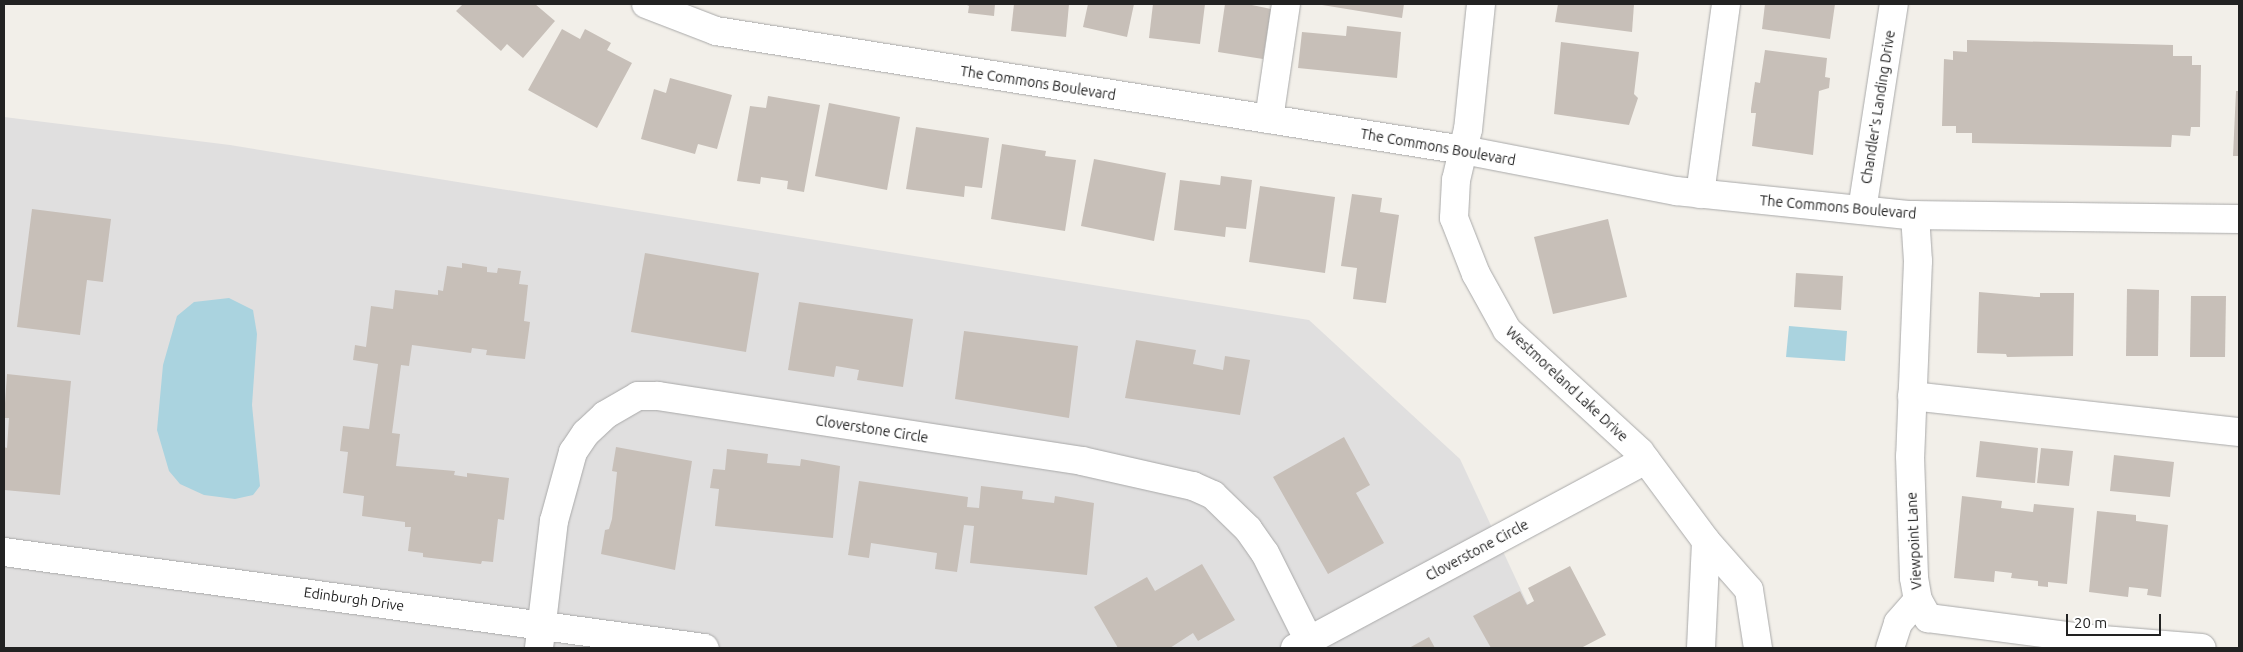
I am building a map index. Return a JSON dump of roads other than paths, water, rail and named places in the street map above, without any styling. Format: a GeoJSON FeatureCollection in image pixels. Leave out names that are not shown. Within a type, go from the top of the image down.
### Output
{"type":"FeatureCollection","features":[{"type":"Feature","properties":{"kind":"street","name":"The Commons Boulevard"},"geometry":{"type":"LineString","coordinates":[[646,4],[716,31],[1463,150],[1700,194],[1915,215],[2239,219]]}},
{"type":"Feature","properties":{"kind":"street"},"geometry":{"type":"LineString","coordinates":[[1269,120],[1286,4]]}},
{"type":"Feature","properties":{"kind":"street","name":"Westmoreland Lake Drive"},"geometry":{"type":"LineString","coordinates":[[1481,4],[1468,129],[1456,180],[1454,218],[1476,274],[1507,330],[1646,460],[1706,541],[1749,590],[1758,648]]}},
{"type":"Feature","properties":{"kind":"street"},"geometry":{"type":"LineString","coordinates":[[1700,194],[1726,4]]}},
{"type":"Feature","properties":{"kind":"street","name":"Chandler's Landing Drive"},"geometry":{"type":"LineString","coordinates":[[1862,210],[1894,4]]}},
{"type":"Feature","properties":{"kind":"street","name":"Viewpoint Lane"},"geometry":{"type":"LineString","coordinates":[[1915,215],[1918,261],[1910,456],[1914,578],[1918,600],[1928,618],[2202,648]]}},
{"type":"Feature","properties":{"kind":"street","name":"Cloverstone Circle"},"geometry":{"type":"LineString","coordinates":[[540,637],[554,521],[573,452],[586,432],[623,403],[638,396],[658,396],[1082,461],[1193,486],[1213,495],[1248,529],[1265,553],[1302,644],[1646,460]]}},
{"type":"Feature","properties":{"kind":"street"},"geometry":{"type":"LineString","coordinates":[[1912,396],[2239,432]]}},
{"type":"Feature","properties":{"kind":"street"},"geometry":{"type":"LineString","coordinates":[[1701,648],[1706,541]]}},
{"type":"Feature","properties":{"kind":"street","name":"Edinburgh Drive"},"geometry":{"type":"LineString","coordinates":[[4,552],[540,637],[704,648]]}},
{"type":"Feature","properties":{"kind":"street"},"geometry":{"type":"LineString","coordinates":[[1890,648],[1898,623],[1918,600]]}},
{"type":"Feature","properties":{"kind":"water"},"geometry":{"type":"Polygon","coordinates":[[[229,298],[253,310],[257,334],[252,405],[260,486],[253,495],[235,499],[204,495],[180,484],[169,471],[157,430],[163,365],[177,316],[194,302],[229,298]]]}},
{"type":"Feature","properties":{"kind":"water"},"geometry":{"type":"Polygon","coordinates":[[[1789,326],[1847,331],[1845,361],[1786,357],[1789,326]]]}}]}
